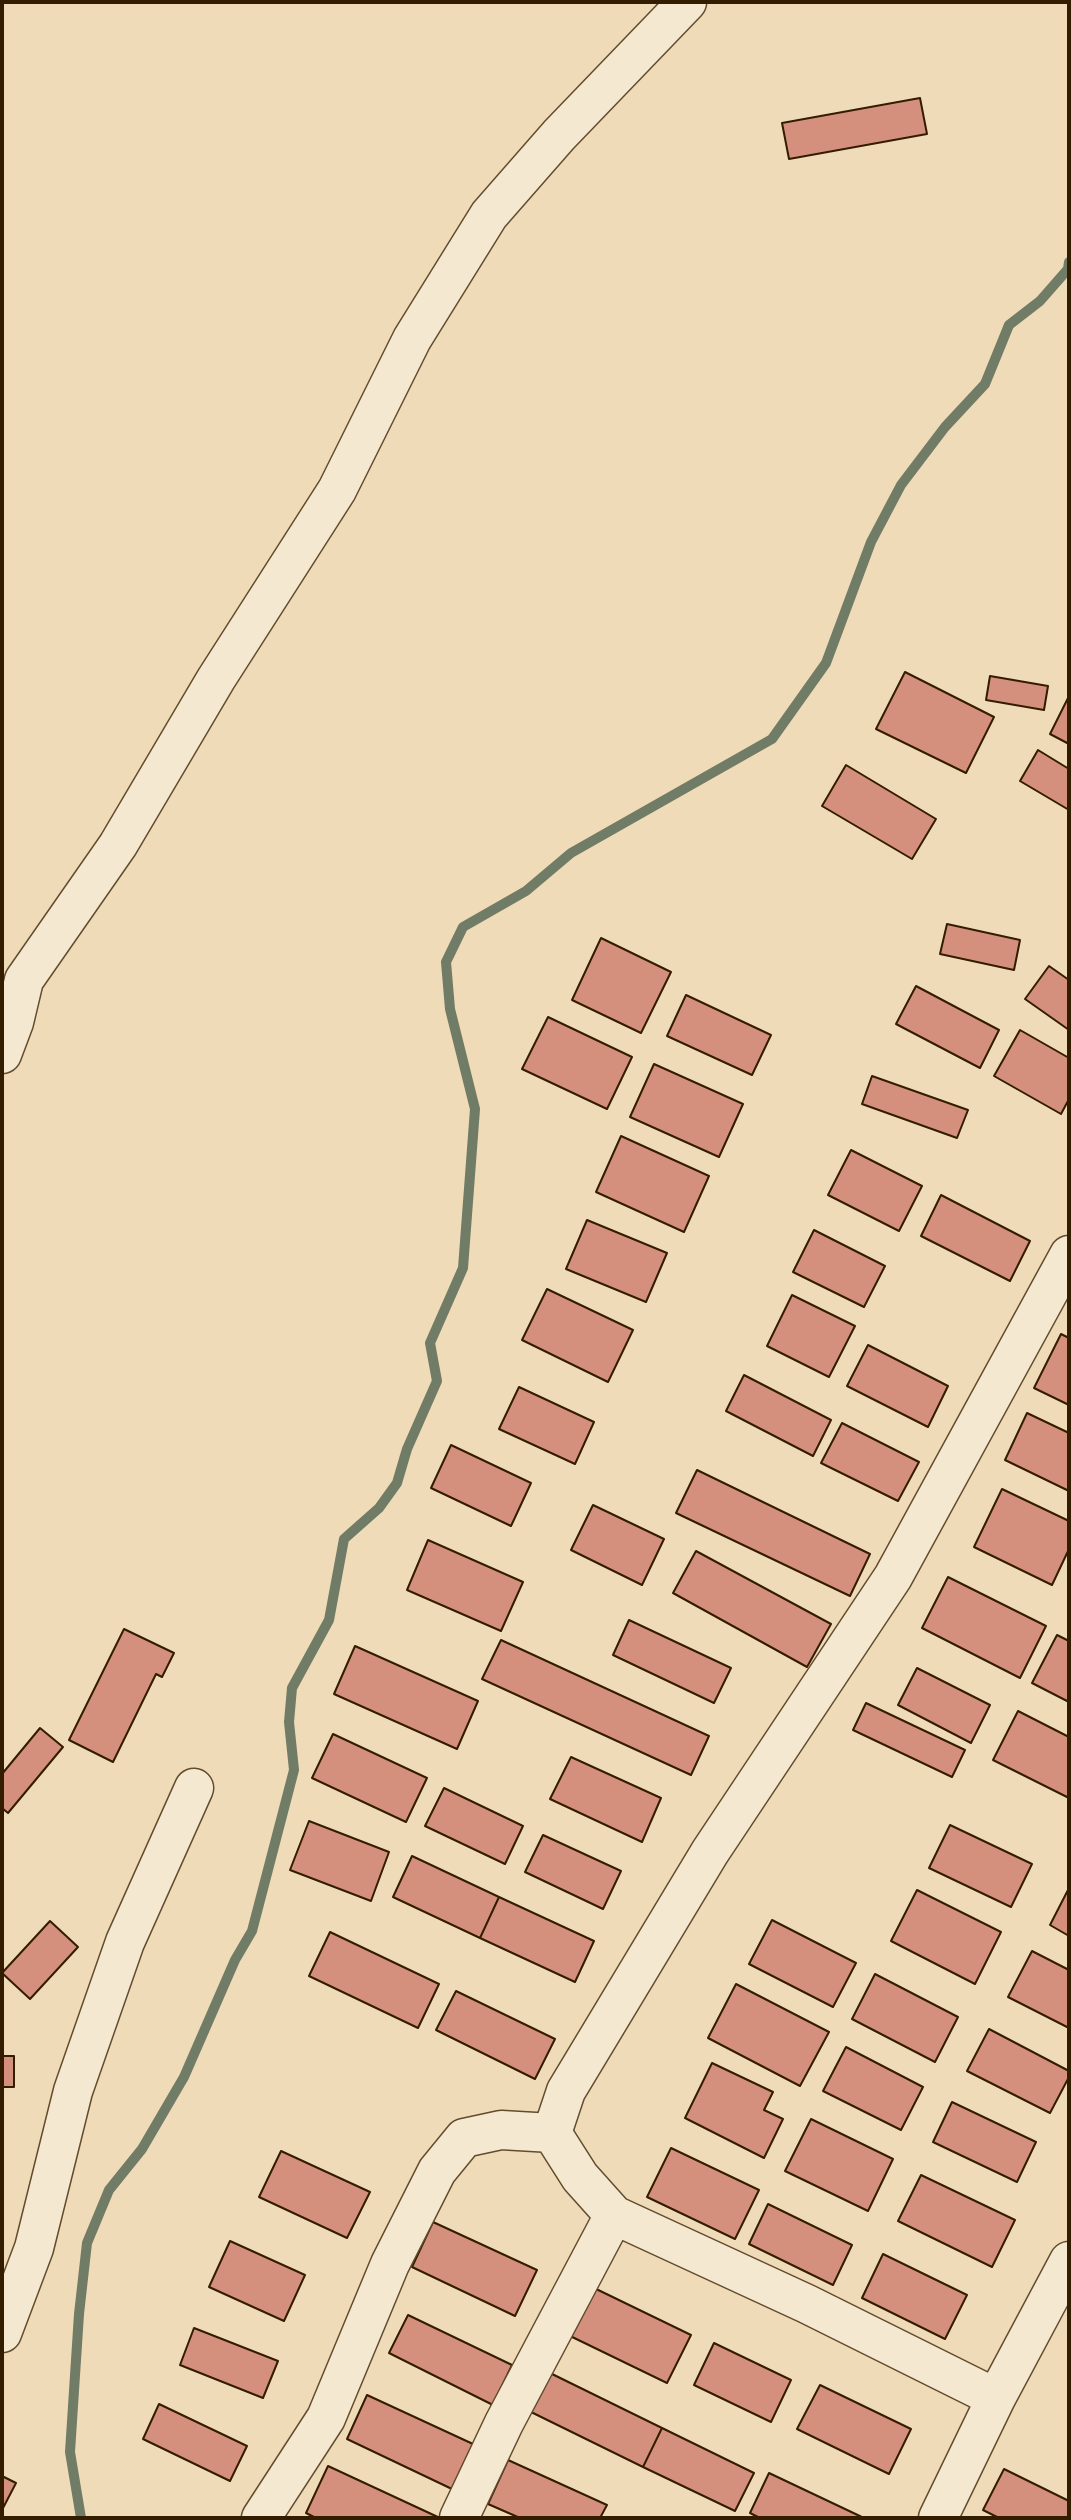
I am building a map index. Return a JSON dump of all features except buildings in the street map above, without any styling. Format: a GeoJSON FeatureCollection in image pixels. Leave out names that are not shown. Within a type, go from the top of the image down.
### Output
{"type":"FeatureCollection","features":[{"type":"Feature","properties":{"kind":"street"},"geometry":{"type":"LineString","coordinates":[[2,1054],[14,1022],[24,980],[118,845],[216,679],[337,490],[412,339],[489,215],[559,135],[687,2]]}},
{"type":"Feature","properties":{"kind":"street"},"geometry":{"type":"LineString","coordinates":[[552,2133],[566,2091],[710,1852],[893,1577],[1069,1255]]}},
{"type":"Feature","properties":{"kind":"street"},"geometry":{"type":"LineString","coordinates":[[2,2333],[33,2248],[73,2091],[125,1942],[194,1788]]}},
{"type":"Feature","properties":{"kind":"street"},"geometry":{"type":"LineString","coordinates":[[261,2518],[326,2418],[390,2264],[437,2171],[464,2138],[502,2130],[552,2133]]}},
{"type":"Feature","properties":{"kind":"street"},"geometry":{"type":"LineString","coordinates":[[552,2133],[580,2177],[614,2215],[807,2304],[996,2398]]}},
{"type":"Feature","properties":{"kind":"street"},"geometry":{"type":"LineString","coordinates":[[459,2518],[504,2423],[614,2215]]}},
{"type":"Feature","properties":{"kind":"street"},"geometry":{"type":"LineString","coordinates":[[938,2518],[996,2398],[1069,2261]]}},
{"type":"Feature","properties":{"kind":"waterway"},"geometry":{"type":"LineString","coordinates":[[81,2518],[70,2452],[79,2314],[87,2243],[109,2190],[142,2149],[184,2077],[235,1960],[252,1931],[294,1770],[289,1722],[292,1688],[329,1620],[344,1539],[379,1508],[397,1483],[407,1449],[437,1381],[430,1343],[463,1268],[475,1109],[450,1009],[446,962],[463,927],[526,891],[571,853],[772,739],[826,663],[871,542],[901,485],[945,427],[985,384],[1009,325],[1040,301],[1068,269],[1069,262]]}}]}
